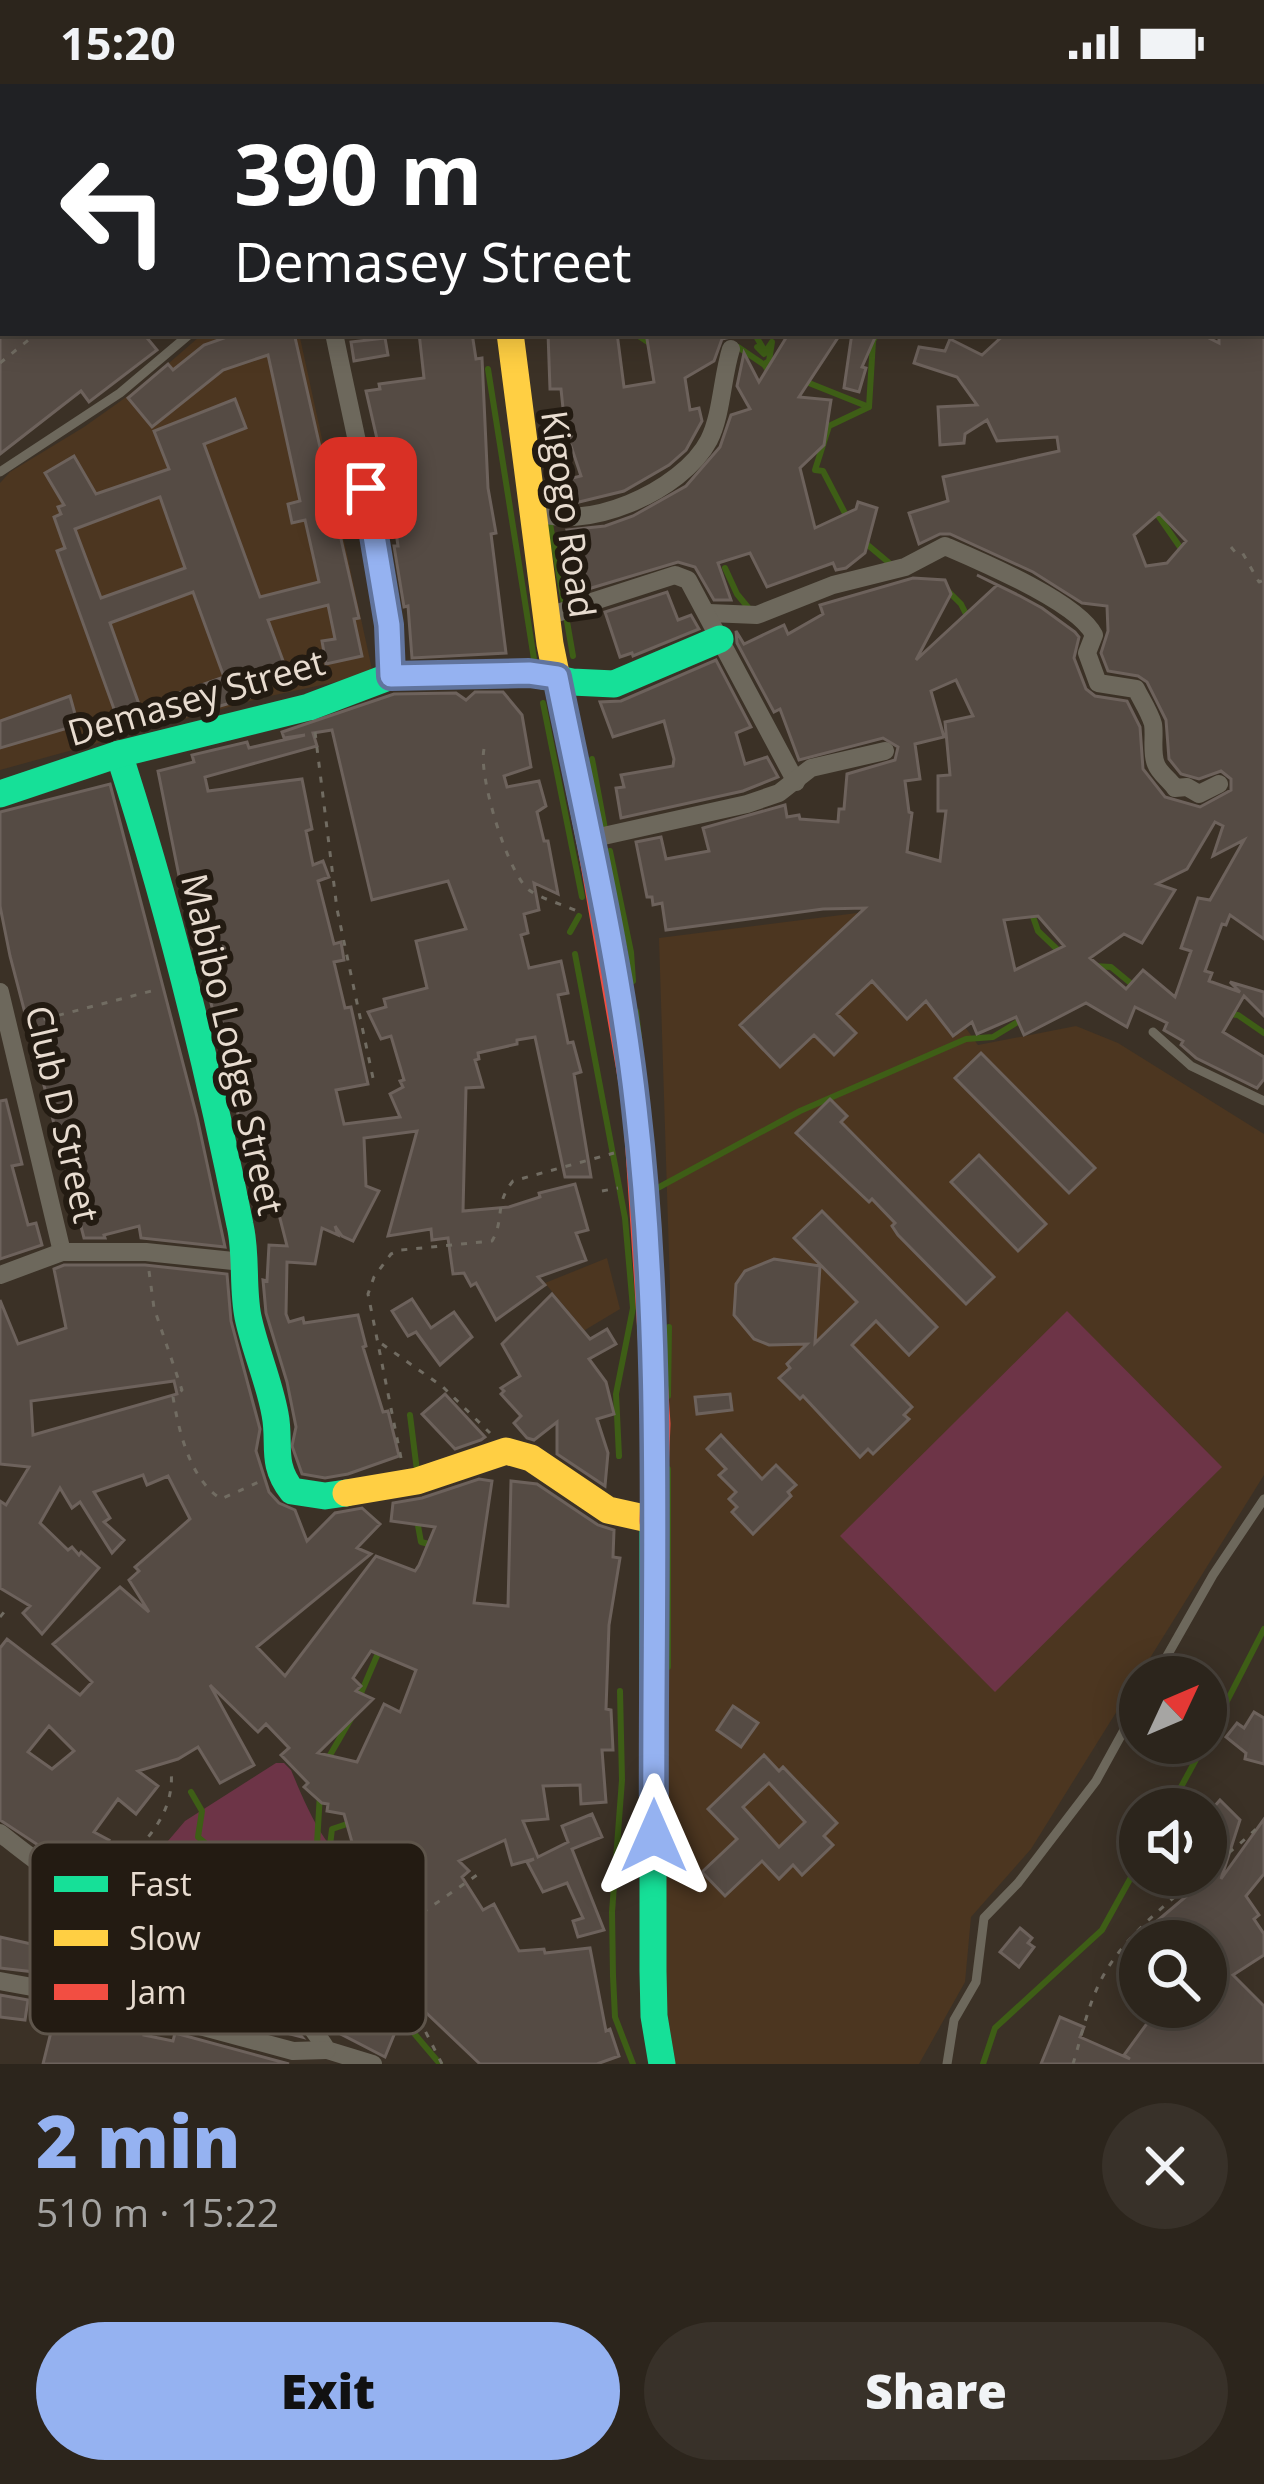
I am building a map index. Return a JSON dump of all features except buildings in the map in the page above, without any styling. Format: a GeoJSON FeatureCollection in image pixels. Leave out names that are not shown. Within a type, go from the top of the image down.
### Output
{"type":"FeatureCollection","features":[{"type":"Feature","properties":{"kind":"street"},"geometry":{"type":"LineString","coordinates":[[335,336],[374,526],[389,625],[391,676]]}},
{"type":"Feature","properties":{"kind":"street","name":"Kigogo Road"},"geometry":{"type":"LineString","coordinates":[[510,336],[530,509],[557,677],[608,927],[640,1147],[657,1424],[653,1994],[662,2064]]}},
{"type":"Feature","properties":{"kind":"street"},"geometry":{"type":"LineString","coordinates":[[530,509],[549,519],[587,514],[621,506],[673,483],[698,458],[713,433],[730,349]]}},
{"type":"Feature","properties":{"kind":"street"},"geometry":{"type":"LineString","coordinates":[[714,626],[901,567],[945,546],[1060,603],[1090,626],[1094,635],[1087,653],[1098,683],[1136,688],[1152,718],[1160,771],[1175,788],[1199,794],[1220,784]]}},
{"type":"Feature","properties":{"kind":"street"},"geometry":{"type":"LineString","coordinates":[[548,616],[675,575],[688,580],[796,782]]}},
{"type":"Feature","properties":{"kind":"street","name":"Demasey Street"},"geometry":{"type":"LineString","coordinates":[[0,794],[119,754],[309,707],[391,676],[529,673],[614,684],[714,626]]}},
{"type":"Feature","properties":{"kind":"street"},"geometry":{"type":"LineString","coordinates":[[590,839],[747,804],[796,782],[811,768],[885,751]]}},
{"type":"Feature","properties":{"kind":"street","name":"Mabibo Lodge Street"},"geometry":{"type":"LineString","coordinates":[[119,754],[184,981],[238,1216],[248,1316],[278,1430],[273,1446],[292,1491]]}},
{"type":"Feature","properties":{"kind":"street","name":"Club D Street"},"geometry":{"type":"LineString","coordinates":[[0,992],[62,1252]]}},
{"type":"Feature","properties":{"kind":"street"},"geometry":{"type":"LineString","coordinates":[[0,1275],[62,1252],[146,1252],[243,1262]]}},
{"type":"Feature","properties":{"kind":"street"},"geometry":{"type":"LineString","coordinates":[[292,1491],[325,1496],[404,1482],[506,1451],[531,1458],[608,1510],[653,1520]]}},
{"type":"Feature","properties":{"kind":"street"},"geometry":{"type":"LineString","coordinates":[[0,1833],[30,1855]]}},
{"type":"Feature","properties":{"kind":"street"},"geometry":{"type":"LineString","coordinates":[[0,1981],[30,1987]]}},
{"type":"Feature","properties":{"kind":"street"},"geometry":{"type":"LineString","coordinates":[[230,2034],[293,2051],[373,2064]]}},
{"type":"Feature","properties":{"kind":"lane"},"geometry":{"type":"LineString","coordinates":[[0,472],[120,393],[187,336]]}},
{"type":"Feature","properties":{"kind":"lane"},"geometry":{"type":"LineString","coordinates":[[1153,1032],[1191,1066],[1264,1101]]}},
{"type":"Feature","properties":{"kind":"lane"},"geometry":{"type":"LineString","coordinates":[[1167,1656],[1264,1499]]}},
{"type":"Feature","properties":{"kind":"lane"},"geometry":{"type":"LineString","coordinates":[[947,2064],[954,2020],[976,1982],[984,1918],[1018,1883],[1096,1781],[1119,1739]]}},
{"type":"Feature","properties":{"kind":"path"},"geometry":{"type":"LineString","coordinates":[[0,363],[33,336]]}},
{"type":"Feature","properties":{"kind":"path"},"geometry":{"type":"LineString","coordinates":[[1231,547],[1242,552],[1259,582],[1264,580]]}},
{"type":"Feature","properties":{"kind":"path"},"geometry":{"type":"LineString","coordinates":[[309,707],[320,749],[319,782],[337,908],[373,1078]]}},
{"type":"Feature","properties":{"kind":"path"},"geometry":{"type":"LineString","coordinates":[[484,749],[487,794],[517,874],[530,890],[608,927]]}},
{"type":"Feature","properties":{"kind":"path"},"geometry":{"type":"LineString","coordinates":[[8,1028],[184,981]]}},
{"type":"Feature","properties":{"kind":"path"},"geometry":{"type":"LineString","coordinates":[[404,1482],[368,1294],[380,1265],[391,1254],[491,1241],[499,1222],[498,1204],[513,1181],[640,1147]]}},
{"type":"Feature","properties":{"kind":"path"},"geometry":{"type":"LineString","coordinates":[[602,1191],[619,1188]]}},
{"type":"Feature","properties":{"kind":"path"},"geometry":{"type":"LineString","coordinates":[[146,1252],[154,1308],[182,1390],[173,1397],[179,1432],[209,1492],[221,1499],[277,1478],[292,1491]]}},
{"type":"Feature","properties":{"kind":"path"},"geometry":{"type":"LineString","coordinates":[[380,1343],[469,1409],[506,1451]]}},
{"type":"Feature","properties":{"kind":"path"},"geometry":{"type":"LineString","coordinates":[[0,1617],[5,1611]]}},
{"type":"Feature","properties":{"kind":"path"},"geometry":{"type":"LineString","coordinates":[[145,1842],[169,1802],[171,1770]]}},
{"type":"Feature","properties":{"kind":"path"},"geometry":{"type":"LineString","coordinates":[[1073,2064],[1096,1989],[1127,1943],[1163,1906],[1257,1828]]}},
{"type":"Feature","properties":{"kind":"path"},"geometry":{"type":"LineString","coordinates":[[426,1910],[477,1875]]}},
{"type":"Feature","properties":{"kind":"path"},"geometry":{"type":"LineString","coordinates":[[426,2033],[442,2064]]}},
{"type":"Feature","properties":{"kind":"shaded area"},"geometry":{"type":"Polygon","coordinates":[[[300,336],[373,674],[261,698],[0,770],[0,483],[146,383],[199,337],[300,336]]]}},
{"type":"Feature","properties":{"kind":"shaded area"},"geometry":{"type":"Polygon","coordinates":[[[873,911],[899,935],[978,1045],[1076,1026],[1118,1043],[1264,1134],[1264,1475],[1151,1656],[1119,1656],[1119,1708],[1031,1849],[971,1917],[965,1982],[919,2064],[674,2064],[655,1922],[670,1287],[659,938],[873,911]]]}},
{"type":"Feature","properties":{"kind":"shaded area"},"geometry":{"type":"Polygon","coordinates":[[[607,1258],[620,1309],[580,1333],[579,1324],[545,1283],[607,1258]]]}},
{"type":"Feature","properties":{"kind":"shaded area"},"geometry":{"type":"Polygon","coordinates":[[[1067,1311],[1222,1467],[995,1692],[840,1536],[1067,1311]]]}},
{"type":"Feature","properties":{"kind":"shaded area"},"geometry":{"type":"Polygon","coordinates":[[[276,1763],[284,1763],[328,1842],[168,1841],[185,1821],[276,1763]]]}},
{"type":"Feature","properties":{"kind":"waterway"},"geometry":{"type":"LineString","coordinates":[[639,336],[651,344]]}},
{"type":"Feature","properties":{"kind":"waterway"},"geometry":{"type":"LineString","coordinates":[[756,336],[764,354],[772,342],[769,361],[764,364],[770,374]]}},
{"type":"Feature","properties":{"kind":"waterway"},"geometry":{"type":"LineString","coordinates":[[849,521],[823,471],[815,470],[829,426],[869,407],[876,336]]}},
{"type":"Feature","properties":{"kind":"waterway"},"geometry":{"type":"LineString","coordinates":[[738,347],[766,366]]}},
{"type":"Feature","properties":{"kind":"waterway"},"geometry":{"type":"LineString","coordinates":[[488,369],[534,659]]}},
{"type":"Feature","properties":{"kind":"waterway"},"geometry":{"type":"LineString","coordinates":[[804,381],[869,407]]}},
{"type":"Feature","properties":{"kind":"waterway"},"geometry":{"type":"LineString","coordinates":[[544,489],[573,656]]}},
{"type":"Feature","properties":{"kind":"waterway"},"geometry":{"type":"LineString","coordinates":[[1155,511],[1182,550]]}},
{"type":"Feature","properties":{"kind":"waterway"},"geometry":{"type":"LineString","coordinates":[[863,541],[894,567]]}},
{"type":"Feature","properties":{"kind":"waterway"},"geometry":{"type":"LineString","coordinates":[[725,568],[751,611]]}},
{"type":"Feature","properties":{"kind":"waterway"},"geometry":{"type":"LineString","coordinates":[[949,592],[969,620]]}},
{"type":"Feature","properties":{"kind":"waterway"},"geometry":{"type":"LineString","coordinates":[[543,703],[582,897]]}},
{"type":"Feature","properties":{"kind":"waterway"},"geometry":{"type":"LineString","coordinates":[[592,759],[605,829]]}},
{"type":"Feature","properties":{"kind":"waterway"},"geometry":{"type":"LineString","coordinates":[[610,851],[633,981]]}},
{"type":"Feature","properties":{"kind":"waterway"},"geometry":{"type":"LineString","coordinates":[[1031,911],[1038,931],[1061,953]]}},
{"type":"Feature","properties":{"kind":"waterway"},"geometry":{"type":"LineString","coordinates":[[570,932],[579,916]]}},
{"type":"Feature","properties":{"kind":"waterway"},"geometry":{"type":"LineString","coordinates":[[575,954],[625,1218],[633,1308],[616,1394],[619,1456]]}},
{"type":"Feature","properties":{"kind":"waterway"},"geometry":{"type":"LineString","coordinates":[[1094,966],[1111,967],[1134,986]]}},
{"type":"Feature","properties":{"kind":"waterway"},"geometry":{"type":"LineString","coordinates":[[636,1011],[640,1046]]}},
{"type":"Feature","properties":{"kind":"waterway"},"geometry":{"type":"LineString","coordinates":[[1229,1014],[1264,1033]]}},
{"type":"Feature","properties":{"kind":"waterway"},"geometry":{"type":"LineString","coordinates":[[652,1191],[800,1111],[966,1039],[993,1037],[1024,1018]]}},
{"type":"Feature","properties":{"kind":"waterway"},"geometry":{"type":"LineString","coordinates":[[668,1396],[669,1327]]}},
{"type":"Feature","properties":{"kind":"waterway"},"geometry":{"type":"LineString","coordinates":[[410,1415],[417,1471]]}},
{"type":"Feature","properties":{"kind":"waterway"},"geometry":{"type":"LineString","coordinates":[[668,1469],[668,1667]]}},
{"type":"Feature","properties":{"kind":"waterway"},"geometry":{"type":"LineString","coordinates":[[417,1520],[421,1542],[433,1545]]}},
{"type":"Feature","properties":{"kind":"waterway"},"geometry":{"type":"LineString","coordinates":[[1227,1701],[1264,1629]]}},
{"type":"Feature","properties":{"kind":"waterway"},"geometry":{"type":"LineString","coordinates":[[358,1700],[379,1651]]}},
{"type":"Feature","properties":{"kind":"waterway"},"geometry":{"type":"LineString","coordinates":[[620,1691],[622,1780],[612,1912],[613,1976],[615,2017],[633,2064]]}},
{"type":"Feature","properties":{"kind":"waterway"},"geometry":{"type":"LineString","coordinates":[[326,1762],[352,1717]]}},
{"type":"Feature","properties":{"kind":"waterway"},"geometry":{"type":"LineString","coordinates":[[1180,1788],[1194,1764]]}},
{"type":"Feature","properties":{"kind":"waterway"},"geometry":{"type":"LineString","coordinates":[[191,1792],[202,1811],[198,1837],[204,1842]]}},
{"type":"Feature","properties":{"kind":"waterway"},"geometry":{"type":"LineString","coordinates":[[317,1842],[320,1793]]}},
{"type":"Feature","properties":{"kind":"waterway"},"geometry":{"type":"LineString","coordinates":[[330,1842],[332,1829],[350,1823]]}},
{"type":"Feature","properties":{"kind":"waterway"},"geometry":{"type":"LineString","coordinates":[[983,2064],[995,2028],[1102,1930],[1121,1896]]}},
{"type":"Feature","properties":{"kind":"waterway"},"geometry":{"type":"LineString","coordinates":[[415,2034],[440,2064]]}},
{"type":"Feature","properties":{"kind":"traffic: fast"},"geometry":{"type":"LineString","coordinates":[[0,794],[119,754],[309,707],[391,676],[529,673],[614,684],[720,639]]}},
{"type":"Feature","properties":{"kind":"traffic: fast"},"geometry":{"type":"LineString","coordinates":[[119,754],[171,929],[215,1106],[242,1236],[248,1317],[277,1425],[281,1471],[292,1491],[325,1496],[346,1493]]}},
{"type":"Feature","properties":{"kind":"traffic: fast"},"geometry":{"type":"LineString","coordinates":[[653,1521],[653,1971],[662,2064]]}},
{"type":"Feature","properties":{"kind":"traffic: slow"},"geometry":{"type":"LineString","coordinates":[[510,336],[550,644],[590,841]]}},
{"type":"Feature","properties":{"kind":"traffic: slow"},"geometry":{"type":"LineString","coordinates":[[346,1493],[417,1481],[506,1451],[531,1458],[608,1510],[653,1520]]}},
{"type":"Feature","properties":{"kind":"traffic: jam"},"geometry":{"type":"LineString","coordinates":[[590,841],[636,1105],[657,1424],[653,1521]]}},
{"type":"Feature","properties":{"kind":"route"},"geometry":{"type":"LineString","coordinates":[[366,488],[389,625],[391,676],[529,673],[557,677],[608,927],[643,1179],[657,1424],[654,1836]]}}]}
